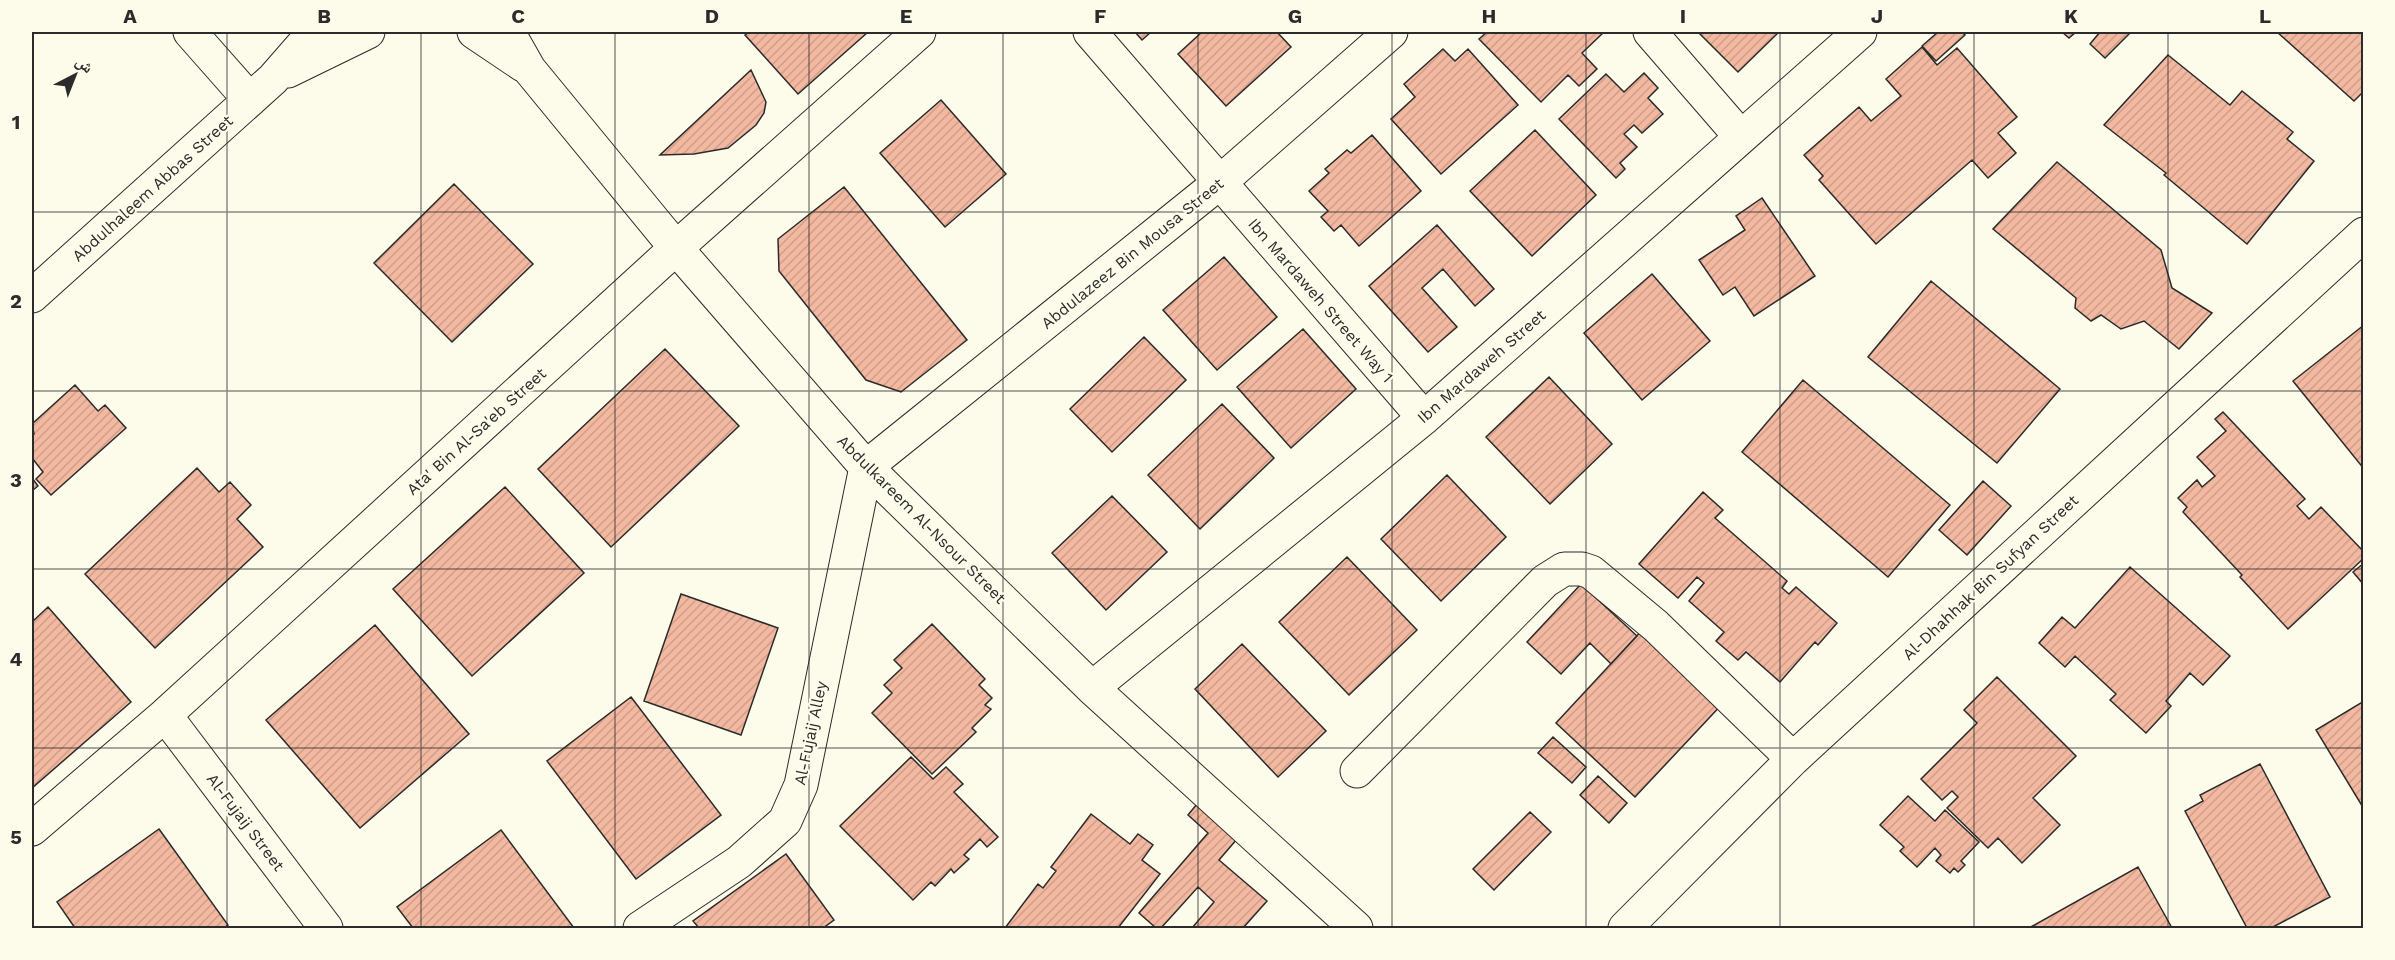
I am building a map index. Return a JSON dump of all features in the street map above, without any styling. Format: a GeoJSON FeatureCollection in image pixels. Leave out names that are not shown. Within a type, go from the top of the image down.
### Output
{"type":"FeatureCollection","features":[{"type":"Feature","properties":{"kind":"street"},"geometry":{"type":"LineString","coordinates":[[190,32],[250,100]]}},
{"type":"Feature","properties":{"kind":"street","name":"Abdulhaleem Abbas Street"},"geometry":{"type":"LineString","coordinates":[[32,296],[273,79],[314,32]]}},
{"type":"Feature","properties":{"kind":"street","name":"Abdulhaleem Abbas Street"},"geometry":{"type":"LineString","coordinates":[[273,79],[368,32]]}},
{"type":"Feature","properties":{"kind":"street","name":"Abdulkareem Al-Nsour Street"},"geometry":{"type":"LineString","coordinates":[[474,32],[530,69]]}},
{"type":"Feature","properties":{"kind":"street","name":"Abdulkareem Al-Nsour Street"},"geometry":{"type":"LineString","coordinates":[[507,32],[530,69],[676,248],[866,467],[1092,688],[1356,928]]}},
{"type":"Feature","properties":{"kind":"street","name":"Ata' Bin Al-Sa'eb Street"},"geometry":{"type":"LineString","coordinates":[[32,829],[165,714],[676,248],[919,32]]}},
{"type":"Feature","properties":{"kind":"street","name":"Ibn Mardaweh Street Way 1"},"geometry":{"type":"LineString","coordinates":[[1090,32],[1424,418]]}},
{"type":"Feature","properties":{"kind":"street","name":"Abdulazeez Bin Mousa Street"},"geometry":{"type":"LineString","coordinates":[[866,467],[1219,183],[1391,32]]}},
{"type":"Feature","properties":{"kind":"street"},"geometry":{"type":"LineString","coordinates":[[1650,32],[1741,137]]}},
{"type":"Feature","properties":{"kind":"street","name":"Ibn Mardaweh Street"},"geometry":{"type":"LineString","coordinates":[[1092,688],[1424,418],[1860,32]]}},
{"type":"Feature","properties":{"kind":"street","name":"Al-Dhahhak Bin Sufyan Street"},"geometry":{"type":"LineString","coordinates":[[1625,928],[1793,759],[2364,234]]}},
{"type":"Feature","properties":{"kind":"street","name":"Al-Fujaij Alley"},"geometry":{"type":"LineString","coordinates":[[640,928],[739,861],[785,820],[801,785],[866,467]]}},
{"type":"Feature","properties":{"kind":"street"},"geometry":{"type":"LineString","coordinates":[[1357,771],[1545,581],[1564,569],[1572,568],[1591,572],[1645,617],[1793,759]]}},
{"type":"Feature","properties":{"kind":"street","name":"Al-Fujaij Street"},"geometry":{"type":"LineString","coordinates":[[165,714],[326,928]]}},
{"type":"Feature","properties":{"kind":"building"},"geometry":{"type":"Polygon","coordinates":[[[749,32],[868,32],[798,94],[745,35],[749,32]]]}},
{"type":"Feature","properties":{"kind":"building"},"geometry":{"type":"Polygon","coordinates":[[[1135,32],[1151,32],[1142,40],[1135,32]]]}},
{"type":"Feature","properties":{"kind":"building"},"geometry":{"type":"Polygon","coordinates":[[[1202,32],[1277,32],[1291,47],[1226,106],[1178,54],[1202,32]]]}},
{"type":"Feature","properties":{"kind":"building"},"geometry":{"type":"Polygon","coordinates":[[[1487,32],[1604,32],[1582,53],[1597,69],[1579,86],[1568,75],[1541,102],[1479,39],[1487,32]]]}},
{"type":"Feature","properties":{"kind":"building"},"geometry":{"type":"Polygon","coordinates":[[[1698,32],[1779,32],[1738,72],[1698,32]]]}},
{"type":"Feature","properties":{"kind":"building"},"geometry":{"type":"Polygon","coordinates":[[[1938,32],[1962,32],[1965,35],[1936,61],[1922,46],[1938,32]]]}},
{"type":"Feature","properties":{"kind":"building"},"geometry":{"type":"Polygon","coordinates":[[[2062,32],[2076,32],[2069,38],[2062,32]]]}},
{"type":"Feature","properties":{"kind":"building"},"geometry":{"type":"Polygon","coordinates":[[[2100,32],[2131,32],[2105,58],[2090,44],[2100,32]]]}},
{"type":"Feature","properties":{"kind":"building"},"geometry":{"type":"Polygon","coordinates":[[[2277,32],[2364,32],[2364,91],[2354,101],[2277,32]]]}},
{"type":"Feature","properties":{"kind":"building"},"geometry":{"type":"Polygon","coordinates":[[[1922,47],[1937,65],[1957,48],[2017,117],[1998,133],[2016,153],[1988,178],[1972,160],[1876,244],[1819,180],[1823,176],[1804,155],[1859,107],[1871,121],[1901,96],[1886,79],[1922,47]]]}},
{"type":"Feature","properties":{"kind":"building"},"geometry":{"type":"Polygon","coordinates":[[[1443,49],[1455,61],[1468,49],[1518,105],[1441,174],[1391,119],[1415,97],[1404,84],[1443,49]]]}},
{"type":"Feature","properties":{"kind":"building"},"geometry":{"type":"Polygon","coordinates":[[[2168,55],[2230,105],[2242,91],[2293,132],[2287,139],[2314,161],[2247,244],[2164,175],[2166,173],[2104,125],[2168,55]]]}},
{"type":"Feature","properties":{"kind":"building"},"geometry":{"type":"Polygon","coordinates":[[[751,70],[766,102],[764,113],[756,125],[728,148],[694,154],[660,155],[751,70]]]}},
{"type":"Feature","properties":{"kind":"building"},"geometry":{"type":"Polygon","coordinates":[[[1644,73],[1658,88],[1648,98],[1663,114],[1642,133],[1634,125],[1624,134],[1637,147],[1620,163],[1625,169],[1616,178],[1559,119],[1606,74],[1624,92],[1644,73]]]}},
{"type":"Feature","properties":{"kind":"building"},"geometry":{"type":"Polygon","coordinates":[[[941,100],[1006,174],[945,227],[880,153],[941,100]]]}},
{"type":"Feature","properties":{"kind":"building"},"geometry":{"type":"Polygon","coordinates":[[[1535,130],[1596,195],[1532,256],[1470,191],[1535,130]]]}},
{"type":"Feature","properties":{"kind":"building"},"geometry":{"type":"Polygon","coordinates":[[[1372,135],[1421,191],[1359,246],[1341,225],[1334,231],[1321,217],[1328,211],[1309,191],[1329,173],[1325,169],[1347,150],[1351,153],[1372,135]]]}},
{"type":"Feature","properties":{"kind":"building"},"geometry":{"type":"Polygon","coordinates":[[[2057,162],[2161,250],[2172,288],[2212,313],[2179,349],[2144,321],[2121,329],[2101,315],[2091,321],[2075,308],[2076,298],[1993,229],[2057,162]]]}},
{"type":"Feature","properties":{"kind":"building"},"geometry":{"type":"Polygon","coordinates":[[[454,184],[533,264],[452,342],[374,263],[454,184]]]}},
{"type":"Feature","properties":{"kind":"building"},"geometry":{"type":"Polygon","coordinates":[[[844,187],[967,340],[901,392],[866,380],[779,271],[778,239],[844,187]]]}},
{"type":"Feature","properties":{"kind":"building"},"geometry":{"type":"Polygon","coordinates":[[[1762,198],[1815,276],[1754,316],[1735,287],[1723,295],[1699,260],[1745,230],[1736,216],[1762,198]]]}},
{"type":"Feature","properties":{"kind":"building"},"geometry":{"type":"Polygon","coordinates":[[[1437,225],[1494,289],[1475,306],[1443,269],[1422,288],[1457,327],[1428,352],[1369,286],[1437,225]]]}},
{"type":"Feature","properties":{"kind":"building"},"geometry":{"type":"Polygon","coordinates":[[[1224,257],[1277,317],[1217,370],[1163,310],[1224,257]]]}},
{"type":"Feature","properties":{"kind":"building"},"geometry":{"type":"Polygon","coordinates":[[[1652,274],[1710,341],[1642,400],[1584,333],[1652,274]]]}},
{"type":"Feature","properties":{"kind":"building"},"geometry":{"type":"Polygon","coordinates":[[[1931,281],[2060,389],[1997,463],[1868,357],[1931,281]]]}},
{"type":"Feature","properties":{"kind":"building"},"geometry":{"type":"Polygon","coordinates":[[[2364,325],[2364,469],[2293,381],[2364,325]]]}},
{"type":"Feature","properties":{"kind":"building"},"geometry":{"type":"Polygon","coordinates":[[[1303,329],[1356,389],[1291,448],[1237,387],[1303,329]]]}},
{"type":"Feature","properties":{"kind":"building"},"geometry":{"type":"Polygon","coordinates":[[[1144,337],[1186,380],[1112,452],[1070,409],[1144,337]]]}},
{"type":"Feature","properties":{"kind":"building"},"geometry":{"type":"Polygon","coordinates":[[[665,349],[739,426],[611,547],[538,469],[665,349]]]}},
{"type":"Feature","properties":{"kind":"building"},"geometry":{"type":"Polygon","coordinates":[[[1549,377],[1612,444],[1550,504],[1486,437],[1549,377]]]}},
{"type":"Feature","properties":{"kind":"building"},"geometry":{"type":"Polygon","coordinates":[[[1803,380],[1950,505],[1888,577],[1742,452],[1803,380]]]}},
{"type":"Feature","properties":{"kind":"building"},"geometry":{"type":"Polygon","coordinates":[[[75,385],[98,411],[105,405],[126,428],[51,495],[36,479],[43,472],[32,458],[32,436],[34,434],[32,424],[75,385]]]}},
{"type":"Feature","properties":{"kind":"building"},"geometry":{"type":"Polygon","coordinates":[[[1222,404],[1274,458],[1200,529],[1148,475],[1222,404]]]}},
{"type":"Feature","properties":{"kind":"building"},"geometry":{"type":"Polygon","coordinates":[[[2223,412],[2305,499],[2297,506],[2309,519],[2321,507],[2364,552],[2364,558],[2288,629],[2240,577],[2242,575],[2183,512],[2187,507],[2178,498],[2197,480],[2202,487],[2215,476],[2197,457],[2226,431],[2215,419],[2223,412]]]}},
{"type":"Feature","properties":{"kind":"building"},"geometry":{"type":"Polygon","coordinates":[[[197,468],[219,492],[230,482],[251,505],[237,519],[263,547],[155,648],[85,574],[197,468]]]}},
{"type":"Feature","properties":{"kind":"building"},"geometry":{"type":"Polygon","coordinates":[[[1447,475],[1506,537],[1441,601],[1381,539],[1447,475]]]}},
{"type":"Feature","properties":{"kind":"building"},"geometry":{"type":"Polygon","coordinates":[[[32,478],[38,486],[32,491],[32,478]]]}},
{"type":"Feature","properties":{"kind":"building"},"geometry":{"type":"Polygon","coordinates":[[[1983,481],[2011,506],[1967,555],[1939,530],[1983,481]]]}},
{"type":"Feature","properties":{"kind":"building"},"geometry":{"type":"Polygon","coordinates":[[[505,487],[584,573],[472,676],[393,589],[505,487]]]}},
{"type":"Feature","properties":{"kind":"building"},"geometry":{"type":"Polygon","coordinates":[[[1703,492],[1723,510],[1715,518],[1787,581],[1782,588],[1789,594],[1796,587],[1837,623],[1818,645],[1815,642],[1780,682],[1746,652],[1738,660],[1716,641],[1724,632],[1689,601],[1704,583],[1697,577],[1678,598],[1639,564],[1703,492]]]}},
{"type":"Feature","properties":{"kind":"building"},"geometry":{"type":"Polygon","coordinates":[[[1112,496],[1167,552],[1106,610],[1052,553],[1112,496]]]}},
{"type":"Feature","properties":{"kind":"building"},"geometry":{"type":"Polygon","coordinates":[[[1347,557],[1417,630],[1349,695],[1279,622],[1347,557]]]}},
{"type":"Feature","properties":{"kind":"building"},"geometry":{"type":"Polygon","coordinates":[[[2364,563],[2364,585],[2353,572],[2364,563]]]}},
{"type":"Feature","properties":{"kind":"building"},"geometry":{"type":"Polygon","coordinates":[[[2130,567],[2230,656],[2203,685],[2190,673],[2166,701],[2171,706],[2146,733],[2110,700],[2116,694],[2075,656],[2065,667],[2039,643],[2062,617],[2075,628],[2130,567]]]}},
{"type":"Feature","properties":{"kind":"building"},"geometry":{"type":"Polygon","coordinates":[[[1581,584],[1637,636],[1611,664],[1590,643],[1561,674],[1527,642],[1581,584]]]}},
{"type":"Feature","properties":{"kind":"building"},"geometry":{"type":"Polygon","coordinates":[[[681,594],[778,628],[741,735],[644,701],[681,594]]]}},
{"type":"Feature","properties":{"kind":"building"},"geometry":{"type":"Polygon","coordinates":[[[48,607],[131,702],[32,788],[32,622],[48,607]]]}},
{"type":"Feature","properties":{"kind":"building"},"geometry":{"type":"Polygon","coordinates":[[[932,624],[985,679],[979,685],[992,698],[985,705],[991,709],[972,728],[976,732],[932,774],[872,713],[892,693],[884,685],[902,668],[894,660],[932,624]]]}},
{"type":"Feature","properties":{"kind":"building"},"geometry":{"type":"Polygon","coordinates":[[[375,625],[469,734],[360,828],[266,720],[375,625]]]}},
{"type":"Feature","properties":{"kind":"building"},"geometry":{"type":"Polygon","coordinates":[[[1645,627],[1725,701],[1635,797],[1556,723],[1645,627]]]}},
{"type":"Feature","properties":{"kind":"building"},"geometry":{"type":"Polygon","coordinates":[[[1242,644],[1326,731],[1278,777],[1195,689],[1242,644]]]}},
{"type":"Feature","properties":{"kind":"building"},"geometry":{"type":"Polygon","coordinates":[[[1997,677],[2076,756],[2033,798],[2060,825],[2022,863],[1998,838],[1988,848],[1947,808],[1958,797],[1952,791],[1942,800],[1921,779],[1977,723],[1964,710],[1997,677]]]}},
{"type":"Feature","properties":{"kind":"building"},"geometry":{"type":"Polygon","coordinates":[[[631,697],[721,815],[636,879],[547,761],[631,697]]]}},
{"type":"Feature","properties":{"kind":"building"},"geometry":{"type":"Polygon","coordinates":[[[2364,701],[2364,809],[2316,730],[2364,701]]]}},
{"type":"Feature","properties":{"kind":"building"},"geometry":{"type":"Polygon","coordinates":[[[1553,737],[1586,767],[1572,783],[1538,753],[1553,737]]]}},
{"type":"Feature","properties":{"kind":"building"},"geometry":{"type":"Polygon","coordinates":[[[911,757],[933,779],[946,767],[963,784],[954,792],[998,837],[987,847],[980,839],[964,855],[969,859],[954,873],[951,869],[935,886],[931,882],[913,900],[840,826],[911,757]]]}},
{"type":"Feature","properties":{"kind":"building"},"geometry":{"type":"Polygon","coordinates":[[[2260,764],[2330,897],[2271,928],[2247,928],[2185,811],[2203,801],[2200,795],[2260,764]]]}},
{"type":"Feature","properties":{"kind":"building"},"geometry":{"type":"Polygon","coordinates":[[[1598,776],[1627,803],[1609,823],[1580,795],[1598,776]]]}},
{"type":"Feature","properties":{"kind":"building"},"geometry":{"type":"Polygon","coordinates":[[[1908,796],[1935,821],[1945,810],[1979,842],[1961,861],[1965,865],[1958,872],[1954,868],[1950,873],[1936,861],[1941,855],[1935,848],[1917,867],[1900,851],[1904,847],[1880,825],[1908,796]]]}},
{"type":"Feature","properties":{"kind":"building"},"geometry":{"type":"Polygon","coordinates":[[[1197,804],[1237,839],[1219,860],[1267,901],[1243,928],[1192,928],[1214,902],[1198,887],[1161,928],[1156,928],[1139,913],[1208,833],[1188,815],[1197,804]]]}},
{"type":"Feature","properties":{"kind":"building"},"geometry":{"type":"Polygon","coordinates":[[[1530,812],[1551,832],[1494,890],[1473,869],[1530,812]]]}},
{"type":"Feature","properties":{"kind":"building"},"geometry":{"type":"Polygon","coordinates":[[[1091,814],[1130,844],[1138,834],[1153,845],[1142,860],[1160,874],[1118,928],[1005,928],[1038,884],[1043,888],[1056,871],[1051,867],[1091,814]]]}},
{"type":"Feature","properties":{"kind":"building"},"geometry":{"type":"Polygon","coordinates":[[[159,829],[228,925],[224,928],[75,928],[57,902],[159,829]]]}},
{"type":"Feature","properties":{"kind":"building"},"geometry":{"type":"Polygon","coordinates":[[[501,830],[574,928],[413,928],[397,907],[501,830]]]}},
{"type":"Feature","properties":{"kind":"building"},"geometry":{"type":"Polygon","coordinates":[[[786,854],[834,920],[823,928],[699,928],[693,921],[786,854]]]}},
{"type":"Feature","properties":{"kind":"building"},"geometry":{"type":"Polygon","coordinates":[[[2138,867],[2172,928],[2029,928],[2138,867]]]}}]}
